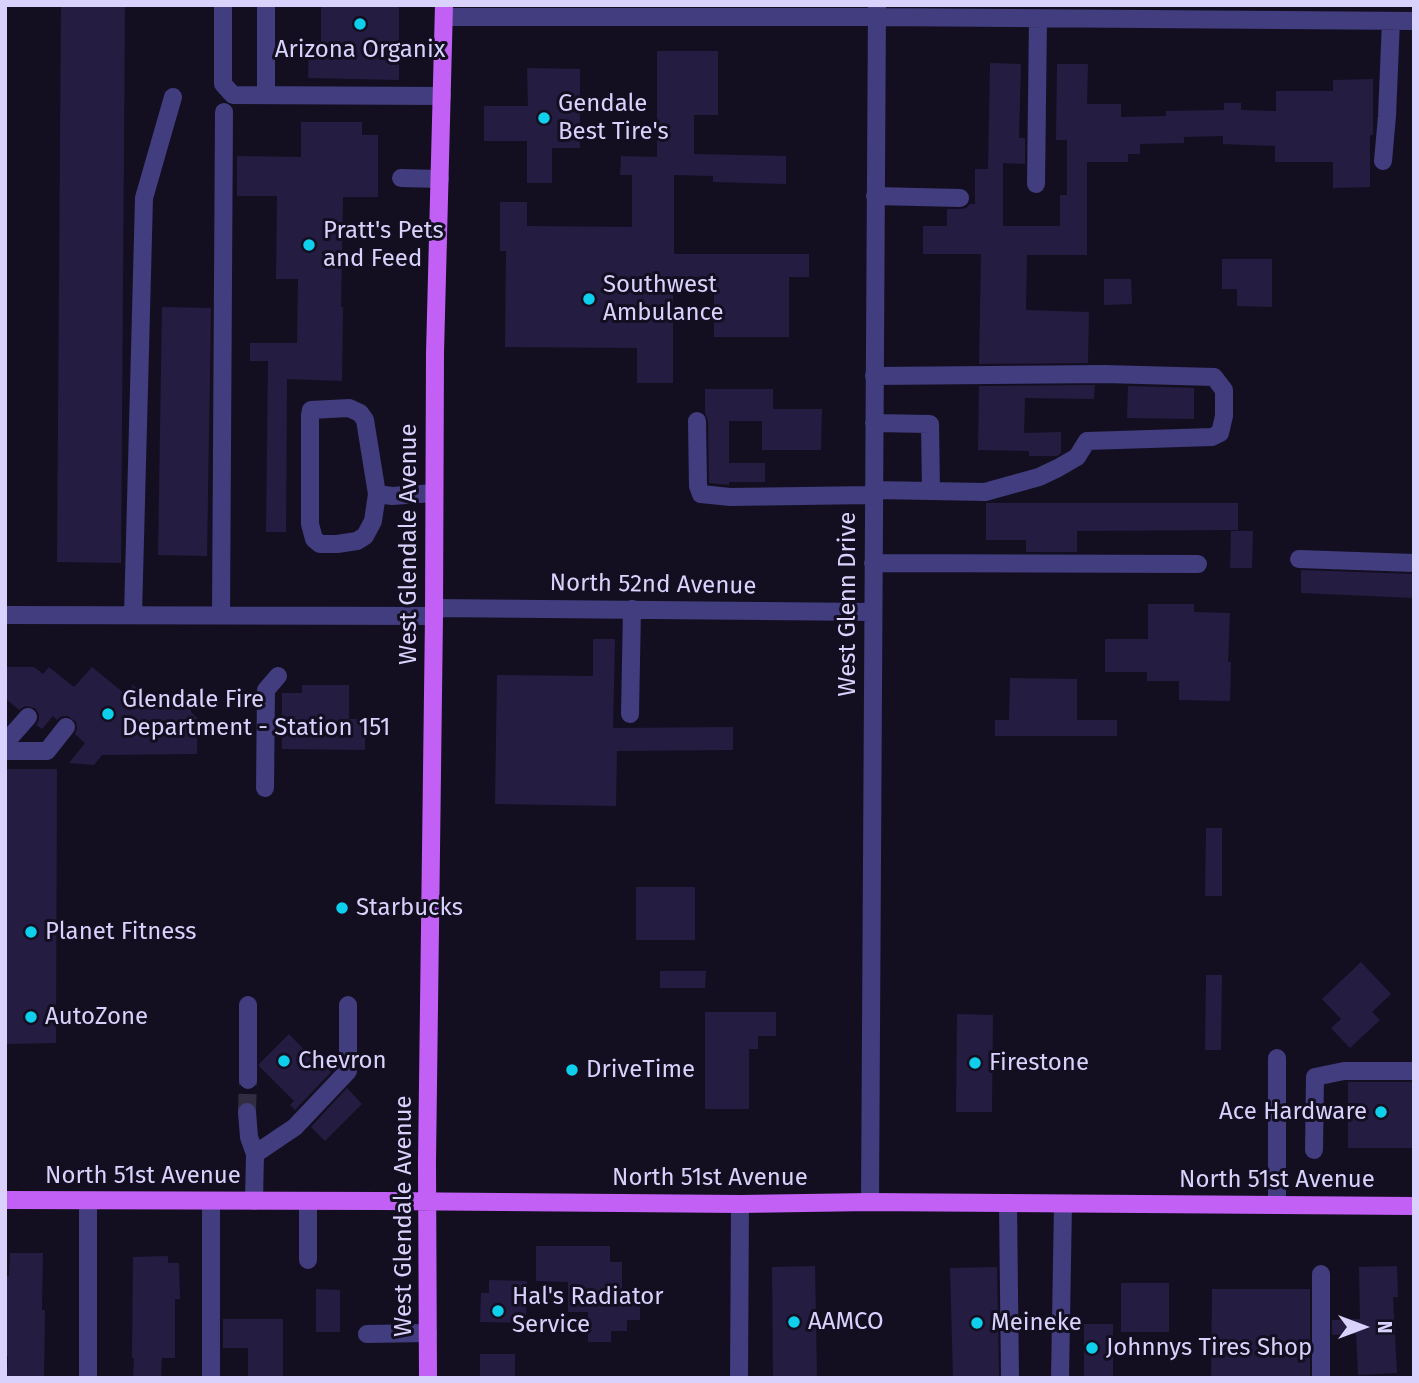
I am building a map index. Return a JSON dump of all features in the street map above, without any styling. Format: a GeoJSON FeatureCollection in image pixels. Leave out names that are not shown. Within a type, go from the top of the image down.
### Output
{"type":"FeatureCollection","features":[{"type":"Feature","properties":{"kind":"main road","name":"West Glendale Avenue"},"geometry":{"type":"LineString","coordinates":[[428,1378],[435,353],[444,11]]}},
{"type":"Feature","properties":{"kind":"main road","name":"North 51st Avenue"},"geometry":{"type":"LineString","coordinates":[[5,1200],[1414,1206]]}},
{"type":"Feature","properties":{"kind":"street"},"geometry":{"type":"LineString","coordinates":[[223,5],[223,84],[233,95],[442,96]]}},
{"type":"Feature","properties":{"kind":"street"},"geometry":{"type":"LineString","coordinates":[[266,5],[266,95]]}},
{"type":"Feature","properties":{"kind":"street"},"geometry":{"type":"LineString","coordinates":[[444,11],[877,11],[1038,18],[1414,21]]}},
{"type":"Feature","properties":{"kind":"street","name":"West Glenn Drive"},"geometry":{"type":"LineString","coordinates":[[870,1202],[877,11]]}},
{"type":"Feature","properties":{"kind":"street"},"geometry":{"type":"LineString","coordinates":[[1037,184],[1038,18]]}},
{"type":"Feature","properties":{"kind":"street"},"geometry":{"type":"LineString","coordinates":[[1383,161],[1391,21]]}},
{"type":"Feature","properties":{"kind":"street"},"geometry":{"type":"LineString","coordinates":[[133,615],[144,198],[173,97]]}},
{"type":"Feature","properties":{"kind":"street"},"geometry":{"type":"LineString","coordinates":[[221,615],[224,112]]}},
{"type":"Feature","properties":{"kind":"street"},"geometry":{"type":"LineString","coordinates":[[401,178],[440,179]]}},
{"type":"Feature","properties":{"kind":"street"},"geometry":{"type":"LineString","coordinates":[[875,196],[960,198]]}},
{"type":"Feature","properties":{"kind":"street"},"geometry":{"type":"LineString","coordinates":[[697,421],[698,486],[701,494],[730,497],[985,492],[1039,477],[1077,457],[1087,441],[1212,437],[1220,433],[1224,416],[1224,390],[1214,377],[1105,374],[874,376]]}},
{"type":"Feature","properties":{"kind":"street"},"geometry":{"type":"LineString","coordinates":[[349,408],[360,413],[365,420],[368,434],[377,494],[373,521],[365,536],[357,541],[337,544],[320,544],[314,540],[310,524],[311,410],[349,408]]}},
{"type":"Feature","properties":{"kind":"street"},"geometry":{"type":"LineString","coordinates":[[874,423],[930,424],[932,491]]}},
{"type":"Feature","properties":{"kind":"street"},"geometry":{"type":"LineString","coordinates":[[377,494],[392,496],[434,493]]}},
{"type":"Feature","properties":{"kind":"street"},"geometry":{"type":"LineString","coordinates":[[1299,559],[1414,563]]}},
{"type":"Feature","properties":{"kind":"street"},"geometry":{"type":"LineString","coordinates":[[873,563],[1198,564]]}},
{"type":"Feature","properties":{"kind":"street"},"geometry":{"type":"LineString","coordinates":[[630,714],[632,610]]}},
{"type":"Feature","properties":{"kind":"street","name":"North 52nd Avenue"},"geometry":{"type":"LineString","coordinates":[[5,615],[632,610],[872,612]]}},
{"type":"Feature","properties":{"kind":"street"},"geometry":{"type":"LineString","coordinates":[[265,788],[267,690],[278,676]]}},
{"type":"Feature","properties":{"kind":"street"},"geometry":{"type":"LineString","coordinates":[[5,743],[28,717]]}},
{"type":"Feature","properties":{"kind":"street"},"geometry":{"type":"LineString","coordinates":[[5,751],[47,751],[66,727]]}},
{"type":"Feature","properties":{"kind":"street"},"geometry":{"type":"LineString","coordinates":[[248,1005],[248,1080]]}},
{"type":"Feature","properties":{"kind":"street"},"geometry":{"type":"LineString","coordinates":[[255,1154],[295,1127],[348,1071],[348,1005]]}},
{"type":"Feature","properties":{"kind":"street"},"geometry":{"type":"LineString","coordinates":[[1277,1058],[1277,1204]]}},
{"type":"Feature","properties":{"kind":"street"},"geometry":{"type":"LineString","coordinates":[[1314,1150],[1315,1077],[1344,1071],[1414,1071]]}},
{"type":"Feature","properties":{"kind":"street"},"geometry":{"type":"LineString","coordinates":[[247,1112],[249,1137],[255,1154],[254,1200]]}},
{"type":"Feature","properties":{"kind":"street"},"geometry":{"type":"LineString","coordinates":[[88,1200],[88,1378]]}},
{"type":"Feature","properties":{"kind":"street"},"geometry":{"type":"LineString","coordinates":[[211,1200],[211,1378]]}},
{"type":"Feature","properties":{"kind":"street"},"geometry":{"type":"LineString","coordinates":[[308,1201],[308,1260]]}},
{"type":"Feature","properties":{"kind":"street"},"geometry":{"type":"LineString","coordinates":[[739,1378],[740,1204]]}},
{"type":"Feature","properties":{"kind":"street"},"geometry":{"type":"LineString","coordinates":[[1008,1204],[1010,1378]]}},
{"type":"Feature","properties":{"kind":"street"},"geometry":{"type":"LineString","coordinates":[[1060,1378],[1063,1204]]}},
{"type":"Feature","properties":{"kind":"street"},"geometry":{"type":"LineString","coordinates":[[1321,1274],[1321,1378]]}},
{"type":"Feature","properties":{"kind":"street"},"geometry":{"type":"LineString","coordinates":[[367,1334],[428,1333]]}},
{"type":"Feature","properties":{"kind":"building"},"geometry":{"type":"Polygon","coordinates":[[[61,5],[125,5],[121,563],[57,562],[61,5]]]}},
{"type":"Feature","properties":{"kind":"building"},"geometry":{"type":"Polygon","coordinates":[[[321,5],[399,5],[399,80],[308,78],[309,41],[321,42],[321,5]]]}},
{"type":"Feature","properties":{"kind":"building"},"geometry":{"type":"Polygon","coordinates":[[[657,51],[718,51],[718,115],[694,115],[694,154],[786,156],[786,184],[713,182],[713,176],[674,175],[674,254],[809,254],[809,277],[789,277],[789,337],[714,337],[714,277],[673,277],[673,383],[637,383],[637,348],[505,347],[506,251],[500,251],[500,202],[527,202],[527,226],[632,227],[632,175],[620,175],[621,156],[657,157],[657,51]]]}},
{"type":"Feature","properties":{"kind":"building"},"geometry":{"type":"Polygon","coordinates":[[[990,63],[1021,64],[1019,138],[1025,138],[1025,164],[1003,163],[1003,226],[1060,226],[1060,195],[1067,195],[1067,140],[1056,140],[1057,64],[1088,64],[1087,104],[1121,104],[1121,117],[1166,116],[1166,111],[1224,110],[1224,103],[1241,103],[1241,110],[1276,111],[1276,91],[1333,91],[1333,80],[1373,79],[1370,187],[1333,188],[1333,162],[1275,162],[1275,146],[1223,144],[1223,136],[1184,137],[1184,143],[1140,144],[1140,154],[1128,154],[1128,162],[1087,162],[1087,255],[1027,255],[1026,310],[1089,312],[1088,363],[979,364],[981,254],[923,254],[923,226],[947,226],[947,209],[966,208],[975,204],[975,169],[988,169],[990,63]]]}},
{"type":"Feature","properties":{"kind":"building"},"geometry":{"type":"Polygon","coordinates":[[[527,68],[580,69],[580,148],[552,148],[552,183],[527,183],[527,141],[484,141],[484,106],[528,106],[527,68]]]}},
{"type":"Feature","properties":{"kind":"building"},"geometry":{"type":"Polygon","coordinates":[[[301,122],[362,122],[362,135],[378,135],[378,197],[343,197],[342,381],[287,379],[286,532],[266,532],[268,361],[250,361],[250,343],[297,343],[298,279],[276,279],[277,196],[237,196],[237,156],[301,157],[301,122]]]}},
{"type":"Feature","properties":{"kind":"building"},"geometry":{"type":"Polygon","coordinates":[[[1222,259],[1272,259],[1272,307],[1237,306],[1237,289],[1222,289],[1222,259]]]}},
{"type":"Feature","properties":{"kind":"building"},"geometry":{"type":"Polygon","coordinates":[[[1104,279],[1131,279],[1132,304],[1104,305],[1104,279]]]}},
{"type":"Feature","properties":{"kind":"building"},"geometry":{"type":"Polygon","coordinates":[[[162,307],[211,308],[207,556],[158,555],[162,307]]]}},
{"type":"Feature","properties":{"kind":"building"},"geometry":{"type":"Polygon","coordinates":[[[1095,385],[1094,399],[1025,398],[1024,433],[1061,432],[1061,453],[1057,456],[1029,456],[1029,451],[978,450],[979,386],[1095,385]]]}},
{"type":"Feature","properties":{"kind":"building"},"geometry":{"type":"Polygon","coordinates":[[[1128,386],[1194,388],[1194,419],[1127,418],[1128,386]]]}},
{"type":"Feature","properties":{"kind":"building"},"geometry":{"type":"Polygon","coordinates":[[[705,389],[773,389],[773,409],[822,409],[821,450],[762,450],[762,421],[729,421],[729,463],[765,463],[765,482],[729,482],[729,485],[709,483],[705,389]]]}},
{"type":"Feature","properties":{"kind":"building"},"geometry":{"type":"Polygon","coordinates":[[[986,503],[1238,503],[1238,530],[1077,531],[1077,552],[1026,552],[1026,540],[986,540],[986,503]]]}},
{"type":"Feature","properties":{"kind":"building"},"geometry":{"type":"Polygon","coordinates":[[[1231,531],[1253,531],[1252,568],[1230,568],[1231,531]]]}},
{"type":"Feature","properties":{"kind":"building"},"geometry":{"type":"Polygon","coordinates":[[[1301,570],[1414,574],[1414,598],[1301,593],[1301,570]]]}},
{"type":"Feature","properties":{"kind":"building"},"geometry":{"type":"Polygon","coordinates":[[[1148,604],[1194,604],[1194,612],[1230,613],[1230,701],[1179,700],[1179,681],[1147,681],[1147,672],[1105,672],[1105,639],[1148,639],[1148,604]]]}},
{"type":"Feature","properties":{"kind":"building"},"geometry":{"type":"Polygon","coordinates":[[[593,639],[615,639],[613,728],[733,727],[733,750],[617,751],[616,806],[495,804],[497,675],[593,676],[593,639]]]}},
{"type":"Feature","properties":{"kind":"building","name":"Glendale Fire Department - Station 151"},"geometry":{"type":"Polygon","coordinates":[[[5,667],[34,667],[43,674],[49,667],[74,687],[92,667],[125,694],[133,685],[153,702],[191,703],[191,712],[197,718],[197,754],[102,755],[94,765],[69,763],[85,743],[75,734],[76,722],[68,716],[57,720],[53,716],[42,729],[36,725],[39,714],[35,708],[25,706],[19,710],[5,698],[5,667]]]}},
{"type":"Feature","properties":{"kind":"building"},"geometry":{"type":"Polygon","coordinates":[[[1010,678],[1077,679],[1077,720],[1117,720],[1117,736],[995,736],[995,720],[1009,720],[1010,678]]]}},
{"type":"Feature","properties":{"kind":"building"},"geometry":{"type":"Polygon","coordinates":[[[302,685],[349,685],[349,719],[365,719],[365,750],[282,749],[282,693],[302,693],[302,685]]]}},
{"type":"Feature","properties":{"kind":"building"},"geometry":{"type":"Polygon","coordinates":[[[5,769],[57,769],[56,1043],[5,1044],[5,769]]]}},
{"type":"Feature","properties":{"kind":"building"},"geometry":{"type":"Polygon","coordinates":[[[1206,828],[1222,828],[1222,896],[1205,896],[1206,828]]]}},
{"type":"Feature","properties":{"kind":"building"},"geometry":{"type":"Polygon","coordinates":[[[636,887],[695,887],[695,940],[636,940],[636,887]]]}},
{"type":"Feature","properties":{"kind":"building"},"geometry":{"type":"Polygon","coordinates":[[[1361,962],[1391,994],[1372,1012],[1380,1020],[1350,1048],[1331,1028],[1341,1019],[1322,999],[1361,962]]]}},
{"type":"Feature","properties":{"kind":"building"},"geometry":{"type":"Polygon","coordinates":[[[660,971],[706,971],[705,988],[660,988],[660,971]]]}},
{"type":"Feature","properties":{"kind":"building"},"geometry":{"type":"Polygon","coordinates":[[[1206,975],[1222,975],[1221,1050],[1205,1050],[1206,975]]]}},
{"type":"Feature","properties":{"kind":"building"},"geometry":{"type":"Polygon","coordinates":[[[705,1012],[776,1012],[776,1036],[758,1036],[758,1049],[749,1049],[749,1109],[705,1109],[705,1012]]]}},
{"type":"Feature","properties":{"kind":"building","name":"Firestone"},"geometry":{"type":"Polygon","coordinates":[[[957,1014],[993,1015],[992,1112],[956,1112],[957,1014]]]}},
{"type":"Feature","properties":{"kind":"building"},"geometry":{"type":"Polygon","coordinates":[[[289,1034],[324,1070],[327,1068],[331,1072],[295,1110],[290,1105],[294,1101],[259,1066],[289,1034]]]}},
{"type":"Feature","properties":{"kind":"building","name":"Ace Hardware"},"geometry":{"type":"Polygon","coordinates":[[[1348,1082],[1414,1082],[1414,1148],[1348,1148],[1348,1082]]]}},
{"type":"Feature","properties":{"kind":"building"},"geometry":{"type":"Polygon","coordinates":[[[347,1088],[362,1104],[325,1141],[311,1127],[347,1088]]]}},
{"type":"Feature","properties":{"kind":"building"},"geometry":{"type":"Polygon","coordinates":[[[536,1246],[610,1246],[610,1262],[622,1262],[622,1302],[640,1302],[640,1320],[627,1320],[627,1331],[611,1331],[611,1342],[588,1342],[588,1312],[568,1312],[568,1282],[536,1281],[536,1246]]]}},
{"type":"Feature","properties":{"kind":"building"},"geometry":{"type":"Polygon","coordinates":[[[10,1253],[43,1253],[44,1378],[7,1378],[5,1276],[9,1276],[10,1253]]]}},
{"type":"Feature","properties":{"kind":"building"},"geometry":{"type":"Polygon","coordinates":[[[168,1256],[168,1263],[179,1263],[180,1299],[175,1299],[175,1358],[162,1358],[161,1378],[133,1378],[133,1257],[168,1256]]]}},
{"type":"Feature","properties":{"kind":"building","name":"AAMCO"},"geometry":{"type":"Polygon","coordinates":[[[815,1266],[817,1378],[773,1378],[772,1267],[815,1266]]]}},
{"type":"Feature","properties":{"kind":"building"},"geometry":{"type":"Polygon","coordinates":[[[1397,1266],[1398,1297],[1393,1297],[1397,1373],[1358,1375],[1356,1334],[1332,1335],[1332,1320],[1360,1319],[1359,1267],[1397,1266]]]}},
{"type":"Feature","properties":{"kind":"building","name":"Meineke"},"geometry":{"type":"Polygon","coordinates":[[[997,1267],[999,1378],[953,1378],[950,1268],[997,1267]]]}},
{"type":"Feature","properties":{"kind":"building"},"geometry":{"type":"Polygon","coordinates":[[[489,1280],[527,1281],[526,1323],[480,1322],[481,1293],[489,1293],[489,1280]]]}},
{"type":"Feature","properties":{"kind":"building"},"geometry":{"type":"Polygon","coordinates":[[[1121,1283],[1169,1283],[1169,1332],[1121,1332],[1121,1283]]]}},
{"type":"Feature","properties":{"kind":"building"},"geometry":{"type":"Polygon","coordinates":[[[316,1289],[340,1290],[340,1332],[316,1332],[316,1289]]]}},
{"type":"Feature","properties":{"kind":"building"},"geometry":{"type":"Polygon","coordinates":[[[1212,1289],[1310,1289],[1310,1378],[1211,1378],[1212,1289]]]}},
{"type":"Feature","properties":{"kind":"building"},"geometry":{"type":"Polygon","coordinates":[[[223,1319],[283,1319],[283,1378],[248,1378],[248,1348],[223,1348],[223,1319]]]}},
{"type":"Feature","properties":{"kind":"building"},"geometry":{"type":"Polygon","coordinates":[[[1084,1324],[1113,1324],[1113,1378],[1084,1378],[1084,1324]]]}},
{"type":"Feature","properties":{"kind":"building"},"geometry":{"type":"Polygon","coordinates":[[[480,1354],[515,1354],[515,1378],[480,1378],[480,1354]]]}},
{"type":"Feature","properties":{"kind":"tunnel"},"geometry":{"type":"LineString","coordinates":[[247,1112],[248,1080]]}},
{"type":"Feature","properties":{"kind":"place","name":"Arizona Organix"},"geometry":{"type":"Point","coordinates":[360,24]}},
{"type":"Feature","properties":{"kind":"place","name":"Gendale Best Tire's"},"geometry":{"type":"Point","coordinates":[544,118]}},
{"type":"Feature","properties":{"kind":"place","name":"Pratt's Pets and Feed"},"geometry":{"type":"Point","coordinates":[309,245]}},
{"type":"Feature","properties":{"kind":"place","name":"Southwest Ambulance"},"geometry":{"type":"Point","coordinates":[589,299]}},
{"type":"Feature","properties":{"kind":"place","name":"Glendale Fire Department - Station 151"},"geometry":{"type":"Point","coordinates":[108,714]}},
{"type":"Feature","properties":{"kind":"place","name":"Starbucks"},"geometry":{"type":"Point","coordinates":[342,908]}},
{"type":"Feature","properties":{"kind":"place","name":"Planet Fitness"},"geometry":{"type":"Point","coordinates":[31,932]}},
{"type":"Feature","properties":{"kind":"place","name":"AutoZone"},"geometry":{"type":"Point","coordinates":[31,1017]}},
{"type":"Feature","properties":{"kind":"place","name":"Chevron"},"geometry":{"type":"Point","coordinates":[284,1061]}},
{"type":"Feature","properties":{"kind":"place","name":"Firestone"},"geometry":{"type":"Point","coordinates":[975,1063]}},
{"type":"Feature","properties":{"kind":"place","name":"DriveTime"},"geometry":{"type":"Point","coordinates":[572,1070]}},
{"type":"Feature","properties":{"kind":"place","name":"Ace Hardware"},"geometry":{"type":"Point","coordinates":[1381,1112]}},
{"type":"Feature","properties":{"kind":"place","name":"Hal's Radiator Service"},"geometry":{"type":"Point","coordinates":[498,1311]}},
{"type":"Feature","properties":{"kind":"place","name":"AAMCO"},"geometry":{"type":"Point","coordinates":[794,1322]}},
{"type":"Feature","properties":{"kind":"place","name":"Meineke"},"geometry":{"type":"Point","coordinates":[977,1323]}},
{"type":"Feature","properties":{"kind":"place","name":"Johnnys Tires Shop"},"geometry":{"type":"Point","coordinates":[1092,1348]}}]}
